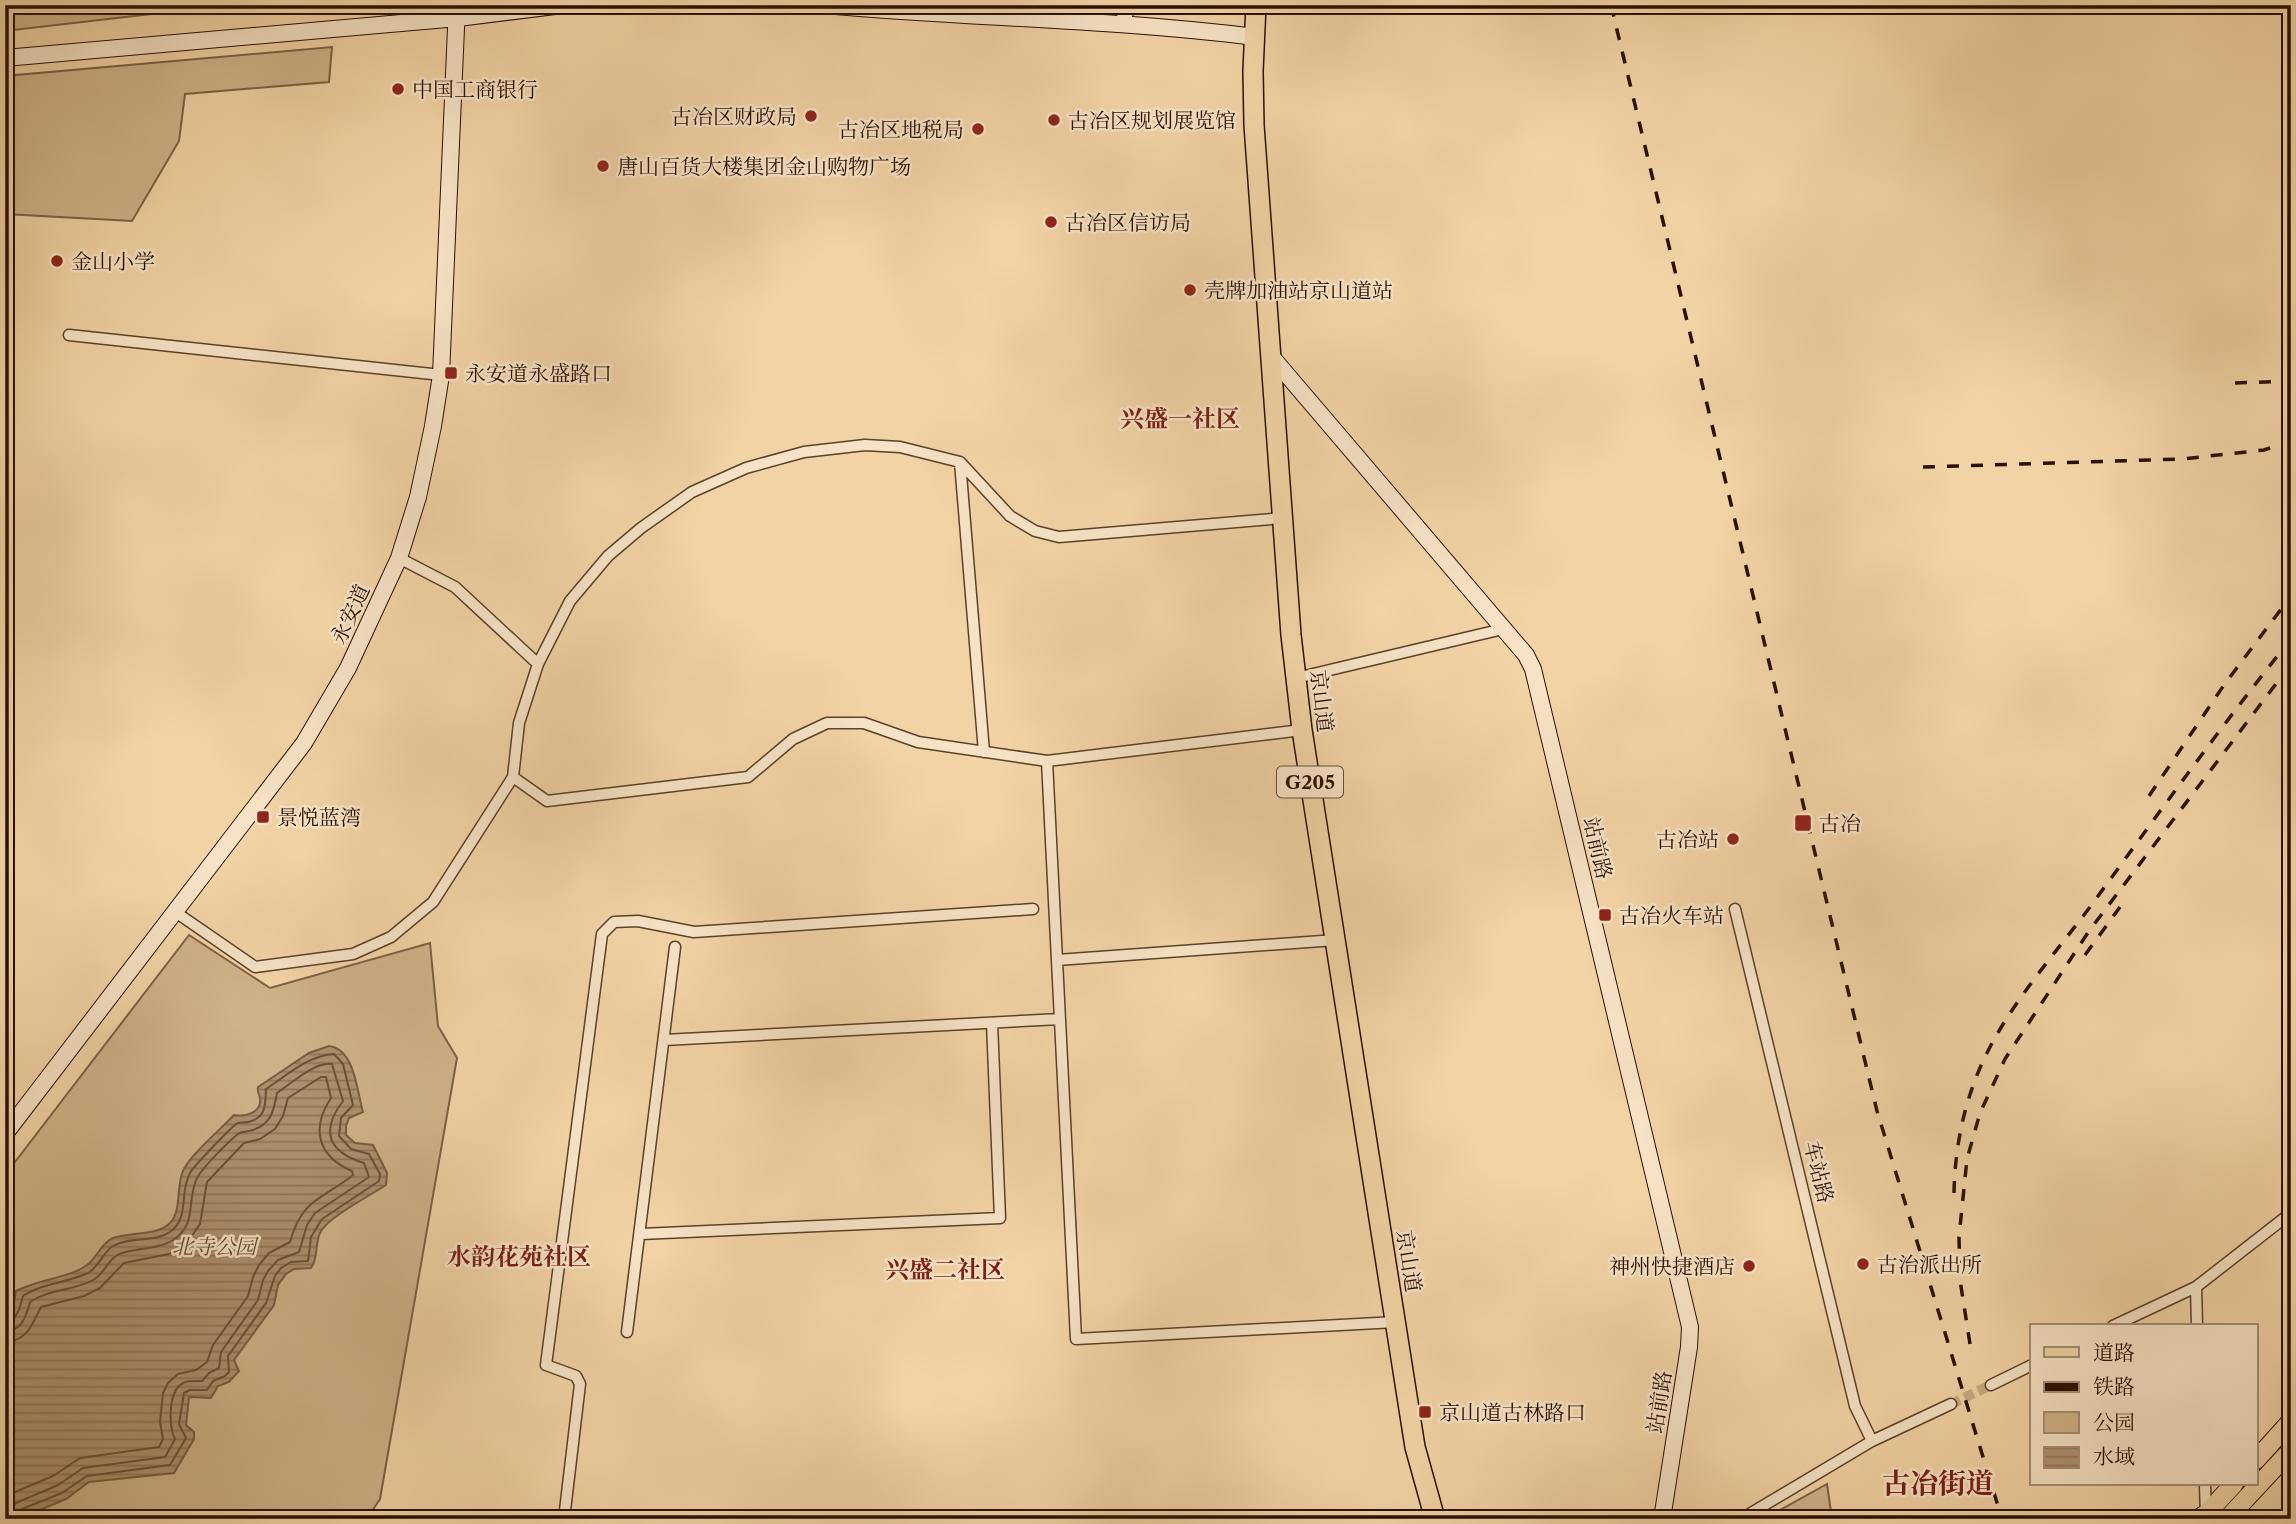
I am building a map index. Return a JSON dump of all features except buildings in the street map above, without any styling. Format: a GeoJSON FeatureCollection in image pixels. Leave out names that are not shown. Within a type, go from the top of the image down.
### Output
{"type":"FeatureCollection","features":[{"type":"Feature","properties":{"kind":"highway","name":"京山道"},"geometry":{"type":"LineString","coordinates":[[1256,5],[1254,125],[1283,518],[1302,730],[1415,1447],[1435,1519]]}},
{"type":"Feature","properties":{"kind":"main road"},"geometry":{"type":"LineString","coordinates":[[5,58],[457,11],[491,5]]}},
{"type":"Feature","properties":{"kind":"main road"},"geometry":{"type":"LineString","coordinates":[[5,49],[457,11],[563,5]]}},
{"type":"Feature","properties":{"kind":"main road"},"geometry":{"type":"LineString","coordinates":[[823,5],[912,13],[1255,31]]}},
{"type":"Feature","properties":{"kind":"main road"},"geometry":{"type":"LineString","coordinates":[[975,5],[1125,9],[1255,31]]}},
{"type":"Feature","properties":{"kind":"main road","name":"永安道"},"geometry":{"type":"LineString","coordinates":[[5,1134],[304,743],[348,668],[399,558],[418,497],[441,375],[457,11]]}},
{"type":"Feature","properties":{"kind":"main road","name":"站前路"},"geometry":{"type":"LineString","coordinates":[[1271,356],[1526,655],[1534,669],[1690,1327],[1662,1519]]}},
{"type":"Feature","properties":{"kind":"main road"},"geometry":{"type":"LineString","coordinates":[[2258,1458],[2291,1421]]}},
{"type":"Feature","properties":{"kind":"main road"},"geometry":{"type":"LineString","coordinates":[[2258,1486],[2291,1450]]}},
{"type":"Feature","properties":{"kind":"main road"},"geometry":{"type":"LineString","coordinates":[[2203,1517],[2232,1486]]}},
{"type":"Feature","properties":{"kind":"main road"},"geometry":{"type":"LineString","coordinates":[[2227,1519],[2258,1486]]}},
{"type":"Feature","properties":{"kind":"street"},"geometry":{"type":"LineString","coordinates":[[69,335],[441,375]]}},
{"type":"Feature","properties":{"kind":"street"},"geometry":{"type":"LineString","coordinates":[[174,911],[255,967],[353,954],[391,937],[433,902],[513,777],[519,723],[538,664],[570,601],[608,556],[641,528],[692,492],[746,468],[804,452],[865,445],[900,447],[960,462],[1010,516],[1035,531],[1059,537],[1283,518]]}},
{"type":"Feature","properties":{"kind":"street"},"geometry":{"type":"LineString","coordinates":[[960,462],[984,752]]}},
{"type":"Feature","properties":{"kind":"street"},"geometry":{"type":"LineString","coordinates":[[399,558],[455,587],[538,664]]}},
{"type":"Feature","properties":{"kind":"street"},"geometry":{"type":"LineString","coordinates":[[1296,678],[1503,629]]}},
{"type":"Feature","properties":{"kind":"street"},"geometry":{"type":"LineString","coordinates":[[513,777],[547,801],[748,777],[793,739],[827,723],[864,723],[918,742],[1047,761],[1302,730]]}},
{"type":"Feature","properties":{"kind":"street"},"geometry":{"type":"LineString","coordinates":[[1047,761],[1076,1339],[1396,1322]]}},
{"type":"Feature","properties":{"kind":"street"},"geometry":{"type":"LineString","coordinates":[[564,1519],[580,1384],[576,1376],[546,1364],[602,934],[614,922],[638,921],[694,932],[1033,909]]}},
{"type":"Feature","properties":{"kind":"street","name":"车站路"},"geometry":{"type":"LineString","coordinates":[[1735,909],[1855,1406],[1872,1441]]}},
{"type":"Feature","properties":{"kind":"street"},"geometry":{"type":"LineString","coordinates":[[1058,960],[1336,940]]}},
{"type":"Feature","properties":{"kind":"street"},"geometry":{"type":"LineString","coordinates":[[627,1332],[675,947]]}},
{"type":"Feature","properties":{"kind":"street"},"geometry":{"type":"LineString","coordinates":[[664,1040],[1060,1019]]}},
{"type":"Feature","properties":{"kind":"street"},"geometry":{"type":"LineString","coordinates":[[640,1234],[1000,1218],[992,1023]]}},
{"type":"Feature","properties":{"kind":"street"},"geometry":{"type":"LineString","coordinates":[[2117,1324],[2196,1287],[2291,1213]]}},
{"type":"Feature","properties":{"kind":"street"},"geometry":{"type":"LineString","coordinates":[[2196,1287],[2197,1324]]}},
{"type":"Feature","properties":{"kind":"street"},"geometry":{"type":"LineString","coordinates":[[1991,1385],[2030,1366]]}},
{"type":"Feature","properties":{"kind":"street"},"geometry":{"type":"LineString","coordinates":[[1741,1519],[1872,1441],[1951,1404]]}},
{"type":"Feature","properties":{"kind":"street"},"geometry":{"type":"LineString","coordinates":[[2203,1517],[2205,1486]]}},
{"type":"Feature","properties":{"kind":"green space"},"geometry":{"type":"Polygon","coordinates":[[[5,5],[151,5],[151,14],[5,31],[5,5]]]}},
{"type":"Feature","properties":{"kind":"green space"},"geometry":{"type":"Polygon","coordinates":[[[332,47],[329,82],[185,94],[179,141],[132,221],[5,214],[5,76],[332,47]]]}},
{"type":"Feature","properties":{"kind":"green space","name":"北寺公园"},"geometry":{"type":"Polygon","coordinates":[[[189,935],[270,988],[430,943],[438,1026],[457,1058],[380,1499],[372,1511],[360,1518],[5,1519],[5,1175],[189,935]]]}},
{"type":"Feature","properties":{"kind":"green space"},"geometry":{"type":"Polygon","coordinates":[[[1827,1484],[1832,1519],[1764,1519],[1827,1484]]]}},
{"type":"Feature","properties":{"kind":"water"},"geometry":{"type":"Polygon","coordinates":[[[329,1046],[338,1049],[350,1063],[363,1112],[349,1118],[346,1135],[355,1143],[373,1145],[387,1173],[386,1185],[325,1225],[319,1236],[311,1268],[294,1269],[286,1274],[278,1285],[274,1305],[234,1360],[239,1371],[229,1382],[218,1386],[211,1398],[189,1397],[186,1425],[194,1432],[194,1439],[174,1473],[89,1482],[66,1499],[18,1519],[5,1519],[5,1320],[13,1308],[16,1291],[80,1269],[113,1238],[165,1227],[176,1212],[183,1171],[199,1150],[234,1115],[248,1114],[256,1110],[260,1103],[258,1087],[309,1053],[329,1046]]]}},
{"type":"Feature","properties":{"kind":"tunnel"},"geometry":{"type":"LineString","coordinates":[[1951,1404],[1991,1385]]}},
{"type":"Feature","properties":{"kind":"railway"},"geometry":{"type":"LineString","coordinates":[[1611,5],[1877,1111],[2002,1519]]}},
{"type":"Feature","properties":{"kind":"railway"},"geometry":{"type":"LineString","coordinates":[[2235,383],[2291,381]]}},
{"type":"Feature","properties":{"kind":"railway"},"geometry":{"type":"LineString","coordinates":[[1923,467],[2182,459],[2264,450],[2291,441]]}},
{"type":"Feature","properties":{"kind":"railway"},"geometry":{"type":"LineString","coordinates":[[2149,796],[2224,685],[2291,596]]}},
{"type":"Feature","properties":{"kind":"railway"},"geometry":{"type":"LineString","coordinates":[[1954,1193],[1956,1158],[1966,1108],[1984,1059],[2006,1019],[2214,738],[2291,639]]}},
{"type":"Feature","properties":{"kind":"railway"},"geometry":{"type":"LineString","coordinates":[[1970,1344],[1960,1280],[1959,1237],[1967,1159],[1980,1113],[2005,1059],[2089,931],[2291,664]]}},
{"type":"Feature","properties":{"kind":"railway"},"geometry":{"type":"LineString","coordinates":[[2085,955],[2120,907]]}},
{"type":"Feature","properties":{"kind":"place","name":"中国工商银行"},"geometry":{"type":"Point","coordinates":[398,89]}},
{"type":"Feature","properties":{"kind":"place","name":"古冶区财政局"},"geometry":{"type":"Point","coordinates":[811,116]}},
{"type":"Feature","properties":{"kind":"place","name":"古冶区规划展览馆"},"geometry":{"type":"Point","coordinates":[1054,120]}},
{"type":"Feature","properties":{"kind":"place","name":"古冶区地税局"},"geometry":{"type":"Point","coordinates":[978,129]}},
{"type":"Feature","properties":{"kind":"place","name":"唐山百货大楼集团金山购物广场"},"geometry":{"type":"Point","coordinates":[603,166]}},
{"type":"Feature","properties":{"kind":"place","name":"古冶区信访局"},"geometry":{"type":"Point","coordinates":[1051,222]}},
{"type":"Feature","properties":{"kind":"place","name":"金山小学"},"geometry":{"type":"Point","coordinates":[57,261]}},
{"type":"Feature","properties":{"kind":"place","name":"壳牌加油站京山道站"},"geometry":{"type":"Point","coordinates":[1190,290]}},
{"type":"Feature","properties":{"kind":"place","name":"永安道永盛路口"},"geometry":{"type":"Point","coordinates":[451,373]}},
{"type":"Feature","properties":{"kind":"place","name":"景悦蓝湾"},"geometry":{"type":"Point","coordinates":[263,817]}},
{"type":"Feature","properties":{"kind":"place","name":"古冶"},"geometry":{"type":"Point","coordinates":[1803,823]}},
{"type":"Feature","properties":{"kind":"place","name":"古冶站"},"geometry":{"type":"Point","coordinates":[1733,839]}},
{"type":"Feature","properties":{"kind":"place","name":"古冶火车站"},"geometry":{"type":"Point","coordinates":[1605,915]}},
{"type":"Feature","properties":{"kind":"place","name":"古治派出所"},"geometry":{"type":"Point","coordinates":[1863,1264]}},
{"type":"Feature","properties":{"kind":"place","name":"神州快捷酒店"},"geometry":{"type":"Point","coordinates":[1749,1266]}},
{"type":"Feature","properties":{"kind":"place","name":"京山道古林路口"},"geometry":{"type":"Point","coordinates":[1425,1412]}},
{"type":"Feature","properties":{"kind":"district","name":"兴盛一社区"},"geometry":{"type":"Point","coordinates":[1180,418]}},
{"type":"Feature","properties":{"kind":"district","name":"水韵花苑社区"},"geometry":{"type":"Point","coordinates":[519,1256]}},
{"type":"Feature","properties":{"kind":"district","name":"兴盛二社区"},"geometry":{"type":"Point","coordinates":[945,1269]}},
{"type":"Feature","properties":{"kind":"district","name":"古冶街道"},"geometry":{"type":"Point","coordinates":[1938,1483]}}]}
